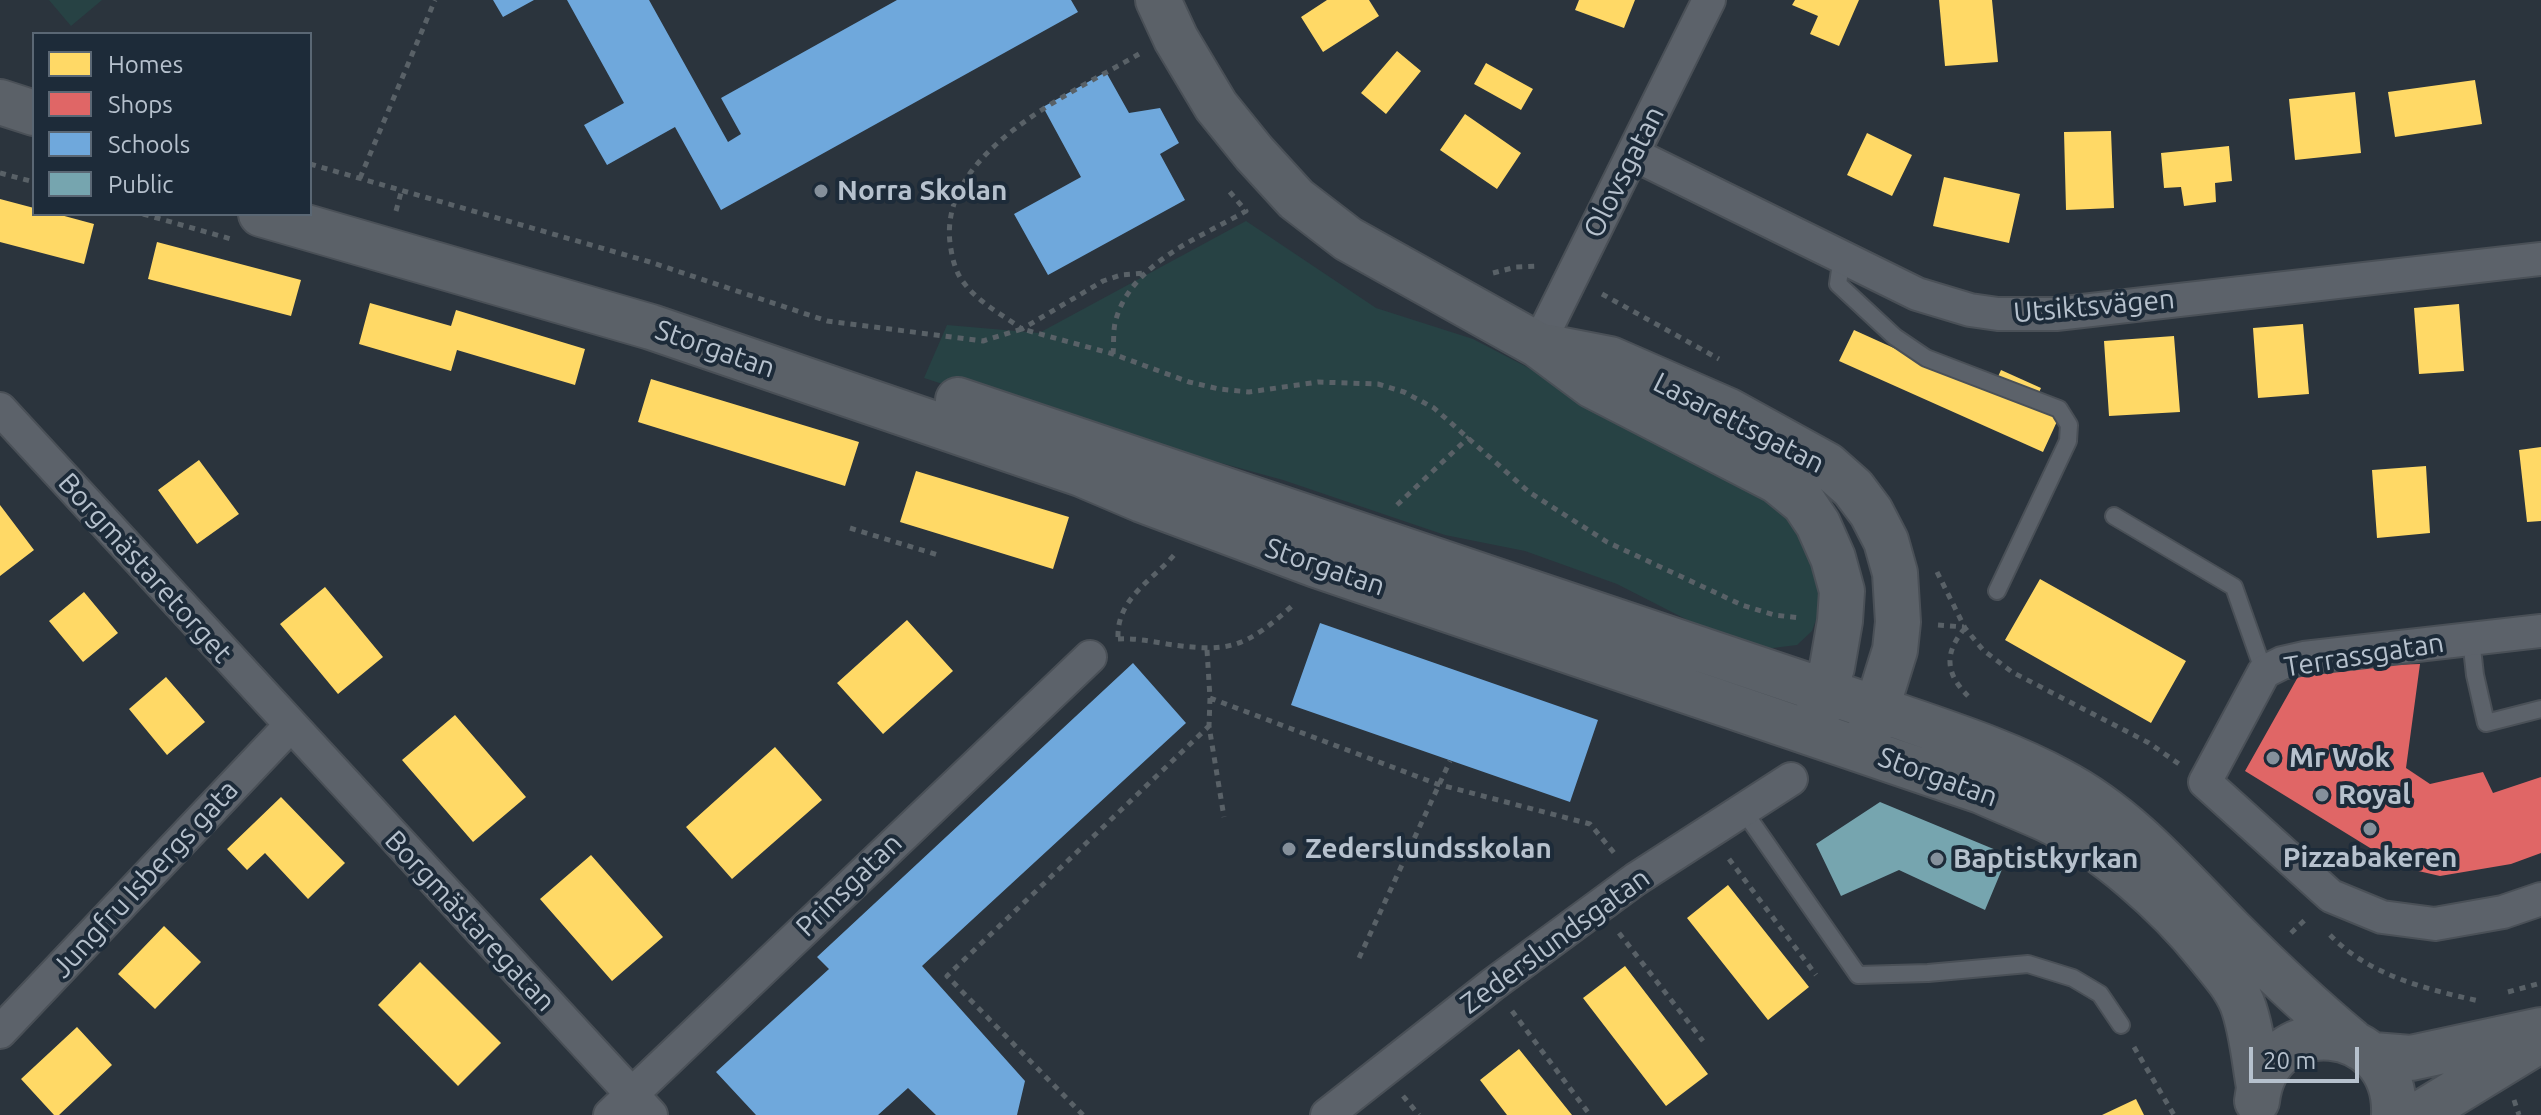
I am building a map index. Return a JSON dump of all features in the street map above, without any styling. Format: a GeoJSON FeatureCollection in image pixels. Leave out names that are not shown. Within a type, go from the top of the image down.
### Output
{"type":"FeatureCollection","features":[{"type":"Feature","properties":{"kind":"main road","name":"Lasarettsgatan"},"geometry":{"type":"LineString","coordinates":[[1158,0],[1176,39],[1216,106],[1296,199],[1348,239],[1538,345],[1593,386],[1777,481],[1804,503],[1818,524],[1833,558],[1842,591],[1840,621],[1812,733]]}},
{"type":"Feature","properties":{"kind":"main road"},"geometry":{"type":"LineString","coordinates":[[0,102],[32,112]]}},
{"type":"Feature","properties":{"kind":"main road"},"geometry":{"type":"LineString","coordinates":[[0,132],[32,142]]}},
{"type":"Feature","properties":{"kind":"main road","name":"Storgatan"},"geometry":{"type":"LineString","coordinates":[[312,199],[660,300],[1978,744],[2047,775],[2108,812],[2153,850],[2261,960],[2384,1068],[2391,1084],[2394,1115]]}},
{"type":"Feature","properties":{"kind":"main road","name":"Storgatan"},"geometry":{"type":"LineString","coordinates":[[268,216],[651,327],[1081,474],[1316,565],[1981,791],[2051,821],[2103,855],[2159,899],[2232,984],[2242,1003],[2250,1034],[2256,1107]]}},
{"type":"Feature","properties":{"kind":"main road","name":"Lasarettsgatan"},"geometry":{"type":"LineString","coordinates":[[1538,345],[1610,359],[1729,411],[1827,465],[1853,488],[1871,512],[1886,541],[1895,573],[1898,622],[1895,650],[1863,750]]}},
{"type":"Feature","properties":{"kind":"main road"},"geometry":{"type":"LineString","coordinates":[[2256,1107],[2266,1069],[2279,1054],[2313,1037],[2332,1037],[2362,1048],[2411,1058],[2541,1030]]}},
{"type":"Feature","properties":{"kind":"main road"},"geometry":{"type":"LineString","coordinates":[[2418,1115],[2541,1040]]}},
{"type":"Feature","properties":{"kind":"street","name":"Olovsgatan"},"geometry":{"type":"LineString","coordinates":[[1538,345],[1709,0]]}},
{"type":"Feature","properties":{"kind":"street","name":"Utsiktsvägen"},"geometry":{"type":"LineString","coordinates":[[1633,154],[1917,294],[1970,310],[2025,315],[2056,314],[2541,259]]}},
{"type":"Feature","properties":{"kind":"street","name":"Borgmästaretorget"},"geometry":{"type":"LineString","coordinates":[[0,409],[290,726]]}},
{"type":"Feature","properties":{"kind":"street","name":"Terrassgatan"},"geometry":{"type":"LineString","coordinates":[[2205,782],[2264,672],[2282,663],[2541,631]]}},
{"type":"Feature","properties":{"kind":"street","name":"Prinsgatan"},"geometry":{"type":"LineString","coordinates":[[630,1108],[1090,657]]}},
{"type":"Feature","properties":{"kind":"street","name":"Jungfru Isbergs gata"},"geometry":{"type":"LineString","coordinates":[[0,1032],[290,726]]}},
{"type":"Feature","properties":{"kind":"street","name":"Borgmästaregatan"},"geometry":{"type":"LineString","coordinates":[[290,726],[630,1108]]}},
{"type":"Feature","properties":{"kind":"street","name":"Zederslundsgatan"},"geometry":{"type":"LineString","coordinates":[[1327,1115],[1492,985],[1636,879],[1791,779]]}},
{"type":"Feature","properties":{"kind":"street"},"geometry":{"type":"LineString","coordinates":[[2205,782],[2331,896],[2382,917],[2435,924],[2503,912],[2541,899]]}},
{"type":"Feature","properties":{"kind":"lane"},"geometry":{"type":"LineString","coordinates":[[1842,256],[1838,284],[1895,337],[1926,358],[2059,409],[2069,425],[2068,441],[1997,591]]}},
{"type":"Feature","properties":{"kind":"lane"},"geometry":{"type":"LineString","coordinates":[[2114,516],[2234,587],[2264,672]]}},
{"type":"Feature","properties":{"kind":"lane"},"geometry":{"type":"LineString","coordinates":[[2471,639],[2486,723],[2541,709]]}},
{"type":"Feature","properties":{"kind":"lane"},"geometry":{"type":"LineString","coordinates":[[1743,810],[1858,975],[1928,973],[2028,964],[2073,978],[2100,994],[2121,1025]]}},
{"type":"Feature","properties":{"kind":"path"},"geometry":{"type":"LineString","coordinates":[[360,178],[435,0]]}},
{"type":"Feature","properties":{"kind":"path"},"geometry":{"type":"LineString","coordinates":[[1140,53],[1009,131],[982,157],[965,180],[953,207],[949,230],[952,259],[963,282],[984,302],[1022,329],[1113,354],[1189,382],[1249,392],[1318,382],[1378,384],[1404,392],[1434,408],[1529,492],[1607,542],[1742,605],[1774,615],[1840,621]]}},
{"type":"Feature","properties":{"kind":"path"},"geometry":{"type":"LineString","coordinates":[[312,165],[650,262],[827,321],[983,341],[1022,329],[1103,281],[1121,275],[1146,273]]}},
{"type":"Feature","properties":{"kind":"path"},"geometry":{"type":"LineString","coordinates":[[0,173],[32,181]]}},
{"type":"Feature","properties":{"kind":"path"},"geometry":{"type":"LineString","coordinates":[[1113,354],[1115,322],[1125,300],[1146,273],[1157,262],[1246,211]]}},
{"type":"Feature","properties":{"kind":"path"},"geometry":{"type":"LineString","coordinates":[[1388,514],[1469,437]]}},
{"type":"Feature","properties":{"kind":"path"},"geometry":{"type":"LineString","coordinates":[[850,528],[941,556]]}},
{"type":"Feature","properties":{"kind":"path"},"geometry":{"type":"LineString","coordinates":[[1090,657],[1118,639],[1131,638],[1207,650],[1244,641],[1264,631],[1292,606]]}},
{"type":"Feature","properties":{"kind":"path"},"geometry":{"type":"LineString","coordinates":[[1898,622],[1965,628],[1983,650],[2012,672],[2149,743],[2205,782]]}},
{"type":"Feature","properties":{"kind":"path"},"geometry":{"type":"LineString","coordinates":[[1207,650],[1209,726],[1224,817]]}},
{"type":"Feature","properties":{"kind":"path"},"geometry":{"type":"LineString","coordinates":[[1210,698],[1437,784],[1590,824],[1636,879]]}},
{"type":"Feature","properties":{"kind":"path"},"geometry":{"type":"LineString","coordinates":[[1083,1115],[947,976],[1209,726]]}},
{"type":"Feature","properties":{"kind":"path"},"geometry":{"type":"LineString","coordinates":[[1359,958],[1450,761]]}},
{"type":"Feature","properties":{"kind":"path"},"geometry":{"type":"LineString","coordinates":[[1709,833],[1816,975]]}},
{"type":"Feature","properties":{"kind":"path"},"geometry":{"type":"LineString","coordinates":[[1599,906],[1703,1041]]}},
{"type":"Feature","properties":{"kind":"path"},"geometry":{"type":"LineString","coordinates":[[1492,985],[1590,1115]]}},
{"type":"Feature","properties":{"kind":"path"},"geometry":{"type":"LineString","coordinates":[[2121,1025],[2174,1115]]}},
{"type":"Feature","properties":{"kind":"path"},"geometry":{"type":"LineString","coordinates":[[2514,1099],[2519,1115]]}},
{"type":"Feature","properties":{"kind":"green space"},"geometry":{"type":"Polygon","coordinates":[[[49,0],[102,0],[71,26],[49,0]]]}},
{"type":"Feature","properties":{"kind":"green space"},"geometry":{"type":"Polygon","coordinates":[[[1246,221],[1376,308],[1473,339],[1725,470],[1784,509],[1812,547],[1822,603],[1812,631],[1797,645],[1765,649],[1711,632],[1617,584],[1525,551],[1445,535],[1283,480],[1170,449],[1113,439],[924,378],[947,325],[1039,333],[1246,221]]]}},
{"type":"Feature","properties":{"kind":"building: Homes"},"geometry":{"type":"Polygon","coordinates":[[[1327,0],[1369,0],[1379,16],[1323,52],[1301,17],[1327,0]]]}},
{"type":"Feature","properties":{"kind":"building: Homes"},"geometry":{"type":"Polygon","coordinates":[[[1579,0],[1635,0],[1624,28],[1575,10],[1579,0]]]}},
{"type":"Feature","properties":{"kind":"building: Homes"},"geometry":{"type":"Polygon","coordinates":[[[1795,0],[1859,0],[1839,46],[1810,34],[1818,16],[1792,5],[1795,0]]]}},
{"type":"Feature","properties":{"kind":"building: Homes"},"geometry":{"type":"Polygon","coordinates":[[[1939,0],[1992,0],[1998,62],[1945,66],[1939,0]]]}},
{"type":"Feature","properties":{"kind":"building: Homes"},"geometry":{"type":"Polygon","coordinates":[[[1397,51],[1421,71],[1386,114],[1361,93],[1397,51]]]}},
{"type":"Feature","properties":{"kind":"building: Homes"},"geometry":{"type":"Polygon","coordinates":[[[1486,63],[1533,89],[1521,110],[1474,84],[1486,63]]]}},
{"type":"Feature","properties":{"kind":"building: Homes"},"geometry":{"type":"Polygon","coordinates":[[[2475,80],[2482,124],[2395,137],[2388,92],[2475,80]]]}},
{"type":"Feature","properties":{"kind":"building: Homes"},"geometry":{"type":"Polygon","coordinates":[[[2355,92],[2361,153],[2295,160],[2289,99],[2355,92]]]}},
{"type":"Feature","properties":{"kind":"building: Homes"},"geometry":{"type":"Polygon","coordinates":[[[1465,114],[1521,153],[1497,189],[1440,150],[1465,114]]]}},
{"type":"Feature","properties":{"kind":"building: Homes"},"geometry":{"type":"Polygon","coordinates":[[[2111,131],[2114,208],[2066,210],[2064,132],[2111,131]]]}},
{"type":"Feature","properties":{"kind":"building: Homes"},"geometry":{"type":"Polygon","coordinates":[[[1867,133],[1912,155],[1892,196],[1847,175],[1867,133]]]}},
{"type":"Feature","properties":{"kind":"building: Homes"},"geometry":{"type":"Polygon","coordinates":[[[2229,146],[2232,181],[2215,183],[2216,202],[2184,206],[2181,187],[2164,188],[2161,153],[2229,146]]]}},
{"type":"Feature","properties":{"kind":"building: Homes"},"geometry":{"type":"Polygon","coordinates":[[[1944,177],[2020,194],[2009,243],[1933,226],[1944,177]]]}},
{"type":"Feature","properties":{"kind":"building: Homes"},"geometry":{"type":"Polygon","coordinates":[[[0,199],[32,207],[32,216],[64,216],[94,224],[84,264],[0,242],[0,199]]]}},
{"type":"Feature","properties":{"kind":"building: Homes"},"geometry":{"type":"Polygon","coordinates":[[[157,242],[301,280],[291,316],[148,279],[157,242]]]}},
{"type":"Feature","properties":{"kind":"building: Homes"},"geometry":{"type":"Polygon","coordinates":[[[370,303],[451,326],[456,310],[585,349],[575,385],[457,350],[451,371],[359,344],[370,303]]]}},
{"type":"Feature","properties":{"kind":"building: Homes"},"geometry":{"type":"Polygon","coordinates":[[[2459,304],[2464,371],[2419,374],[2414,308],[2459,304]]]}},
{"type":"Feature","properties":{"kind":"building: Homes"},"geometry":{"type":"Polygon","coordinates":[[[2303,324],[2309,394],[2258,398],[2253,328],[2303,324]]]}},
{"type":"Feature","properties":{"kind":"building: Homes"},"geometry":{"type":"Polygon","coordinates":[[[1854,330],[1991,392],[2001,370],[2041,388],[2033,406],[2059,417],[2043,452],[1839,361],[1854,330]]]}},
{"type":"Feature","properties":{"kind":"building: Homes"},"geometry":{"type":"Polygon","coordinates":[[[2174,336],[2180,412],[2109,416],[2104,341],[2174,336]]]}},
{"type":"Feature","properties":{"kind":"building: Homes"},"geometry":{"type":"Polygon","coordinates":[[[651,379],[859,442],[845,486],[638,422],[651,379]]]}},
{"type":"Feature","properties":{"kind":"building: Homes"},"geometry":{"type":"Polygon","coordinates":[[[2541,447],[2541,521],[2527,522],[2519,450],[2541,447]]]}},
{"type":"Feature","properties":{"kind":"building: Homes"},"geometry":{"type":"Polygon","coordinates":[[[199,460],[239,514],[197,544],[158,490],[199,460]]]}},
{"type":"Feature","properties":{"kind":"building: Homes"},"geometry":{"type":"Polygon","coordinates":[[[2426,466],[2430,533],[2377,538],[2372,470],[2426,466]]]}},
{"type":"Feature","properties":{"kind":"building: Homes"},"geometry":{"type":"Polygon","coordinates":[[[916,471],[1069,517],[1053,569],[900,522],[916,471]]]}},
{"type":"Feature","properties":{"kind":"building: Homes"},"geometry":{"type":"Polygon","coordinates":[[[0,505],[34,550],[0,576],[0,505]]]}},
{"type":"Feature","properties":{"kind":"building: Homes"},"geometry":{"type":"Polygon","coordinates":[[[2040,579],[2186,661],[2151,723],[2005,640],[2040,579]]]}},
{"type":"Feature","properties":{"kind":"building: Homes"},"geometry":{"type":"Polygon","coordinates":[[[325,587],[383,657],[338,694],[280,624],[325,587]]]}},
{"type":"Feature","properties":{"kind":"building: Homes"},"geometry":{"type":"Polygon","coordinates":[[[84,592],[118,633],[83,662],[49,621],[84,592]]]}},
{"type":"Feature","properties":{"kind":"building: Homes"},"geometry":{"type":"Polygon","coordinates":[[[907,620],[953,671],[883,734],[837,683],[907,620]]]}},
{"type":"Feature","properties":{"kind":"building: Homes"},"geometry":{"type":"Polygon","coordinates":[[[166,677],[205,722],[167,755],[129,709],[166,677]]]}},
{"type":"Feature","properties":{"kind":"building: Homes"},"geometry":{"type":"Polygon","coordinates":[[[455,715],[526,797],[473,842],[402,760],[455,715]]]}},
{"type":"Feature","properties":{"kind":"building: Homes"},"geometry":{"type":"Polygon","coordinates":[[[775,747],[822,800],[732,879],[686,827],[775,747]]]}},
{"type":"Feature","properties":{"kind":"building: Homes"},"geometry":{"type":"Polygon","coordinates":[[[281,797],[345,863],[308,899],[265,853],[247,870],[227,849],[281,797]]]}},
{"type":"Feature","properties":{"kind":"building: Homes"},"geometry":{"type":"Polygon","coordinates":[[[591,855],[663,937],[612,981],[540,899],[591,855]]]}},
{"type":"Feature","properties":{"kind":"building: Homes"},"geometry":{"type":"Polygon","coordinates":[[[1728,885],[1809,987],[1768,1020],[1687,918],[1728,885]]]}},
{"type":"Feature","properties":{"kind":"building: Homes"},"geometry":{"type":"Polygon","coordinates":[[[164,926],[201,962],[155,1009],[118,974],[164,926]]]}},
{"type":"Feature","properties":{"kind":"building: Homes"},"geometry":{"type":"Polygon","coordinates":[[[420,962],[501,1043],[458,1086],[378,1005],[420,962]]]}},
{"type":"Feature","properties":{"kind":"building: Homes"},"geometry":{"type":"Polygon","coordinates":[[[1625,966],[1708,1074],[1666,1106],[1583,998],[1625,966]]]}},
{"type":"Feature","properties":{"kind":"building: Homes"},"geometry":{"type":"Polygon","coordinates":[[[77,1027],[112,1065],[59,1115],[54,1115],[21,1079],[77,1027]]]}},
{"type":"Feature","properties":{"kind":"building: Homes"},"geometry":{"type":"Polygon","coordinates":[[[1519,1049],[1572,1115],[1507,1115],[1480,1080],[1519,1049]]]}},
{"type":"Feature","properties":{"kind":"building: Homes"},"geometry":{"type":"Polygon","coordinates":[[[2136,1099],[2144,1115],[2102,1115],[2136,1099]]]}},
{"type":"Feature","properties":{"kind":"building: Shops"},"geometry":{"type":"Polygon","coordinates":[[[2420,664],[2406,768],[2430,784],[2483,772],[2493,793],[2541,777],[2541,853],[2511,864],[2440,876],[2401,867],[2245,771],[2303,668],[2420,664]]]}},
{"type":"Feature","properties":{"kind":"building: Schools"},"geometry":{"type":"Polygon","coordinates":[[[493,0],[534,0],[503,17],[493,0]]]}},
{"type":"Feature","properties":{"kind":"building: Schools"},"geometry":{"type":"Polygon","coordinates":[[[567,0],[649,0],[728,142],[741,134],[721,98],[897,0],[1071,0],[1078,12],[721,210],[675,127],[607,165],[584,125],[624,103],[567,0]]]}},
{"type":"Feature","properties":{"kind":"building: Schools"},"geometry":{"type":"Polygon","coordinates":[[[1106,72],[1129,113],[1160,108],[1179,143],[1160,154],[1185,200],[1048,275],[1014,214],[1081,177],[1043,107],[1106,72]]]}},
{"type":"Feature","properties":{"kind":"building: Schools"},"geometry":{"type":"Polygon","coordinates":[[[1320,623],[1598,720],[1570,802],[1291,705],[1320,623]]]}},
{"type":"Feature","properties":{"kind":"building: Schools"},"geometry":{"type":"Polygon","coordinates":[[[1133,663],[1186,723],[922,966],[1025,1081],[1017,1115],[936,1115],[908,1088],[878,1115],[756,1115],[716,1072],[829,969],[817,957],[1133,663]]]}},
{"type":"Feature","properties":{"kind":"building: Public"},"geometry":{"type":"Polygon","coordinates":[[[1880,802],[2008,855],[1985,910],[1899,870],[1841,896],[1816,844],[1880,802]]]}},
{"type":"Feature","properties":{"kind":"place","name":"Norra Skolan"},"geometry":{"type":"Point","coordinates":[821,191]}},
{"type":"Feature","properties":{"kind":"place","name":"Mr Wok"},"geometry":{"type":"Point","coordinates":[2273,758]}},
{"type":"Feature","properties":{"kind":"place","name":"Royal"},"geometry":{"type":"Point","coordinates":[2322,795]}},
{"type":"Feature","properties":{"kind":"place","name":"Pizzabakeren"},"geometry":{"type":"Point","coordinates":[2370,829]}},
{"type":"Feature","properties":{"kind":"place","name":"Zederslundsskolan"},"geometry":{"type":"Point","coordinates":[1289,849]}},
{"type":"Feature","properties":{"kind":"place","name":"Baptistkyrkan"},"geometry":{"type":"Point","coordinates":[1937,859]}}]}
